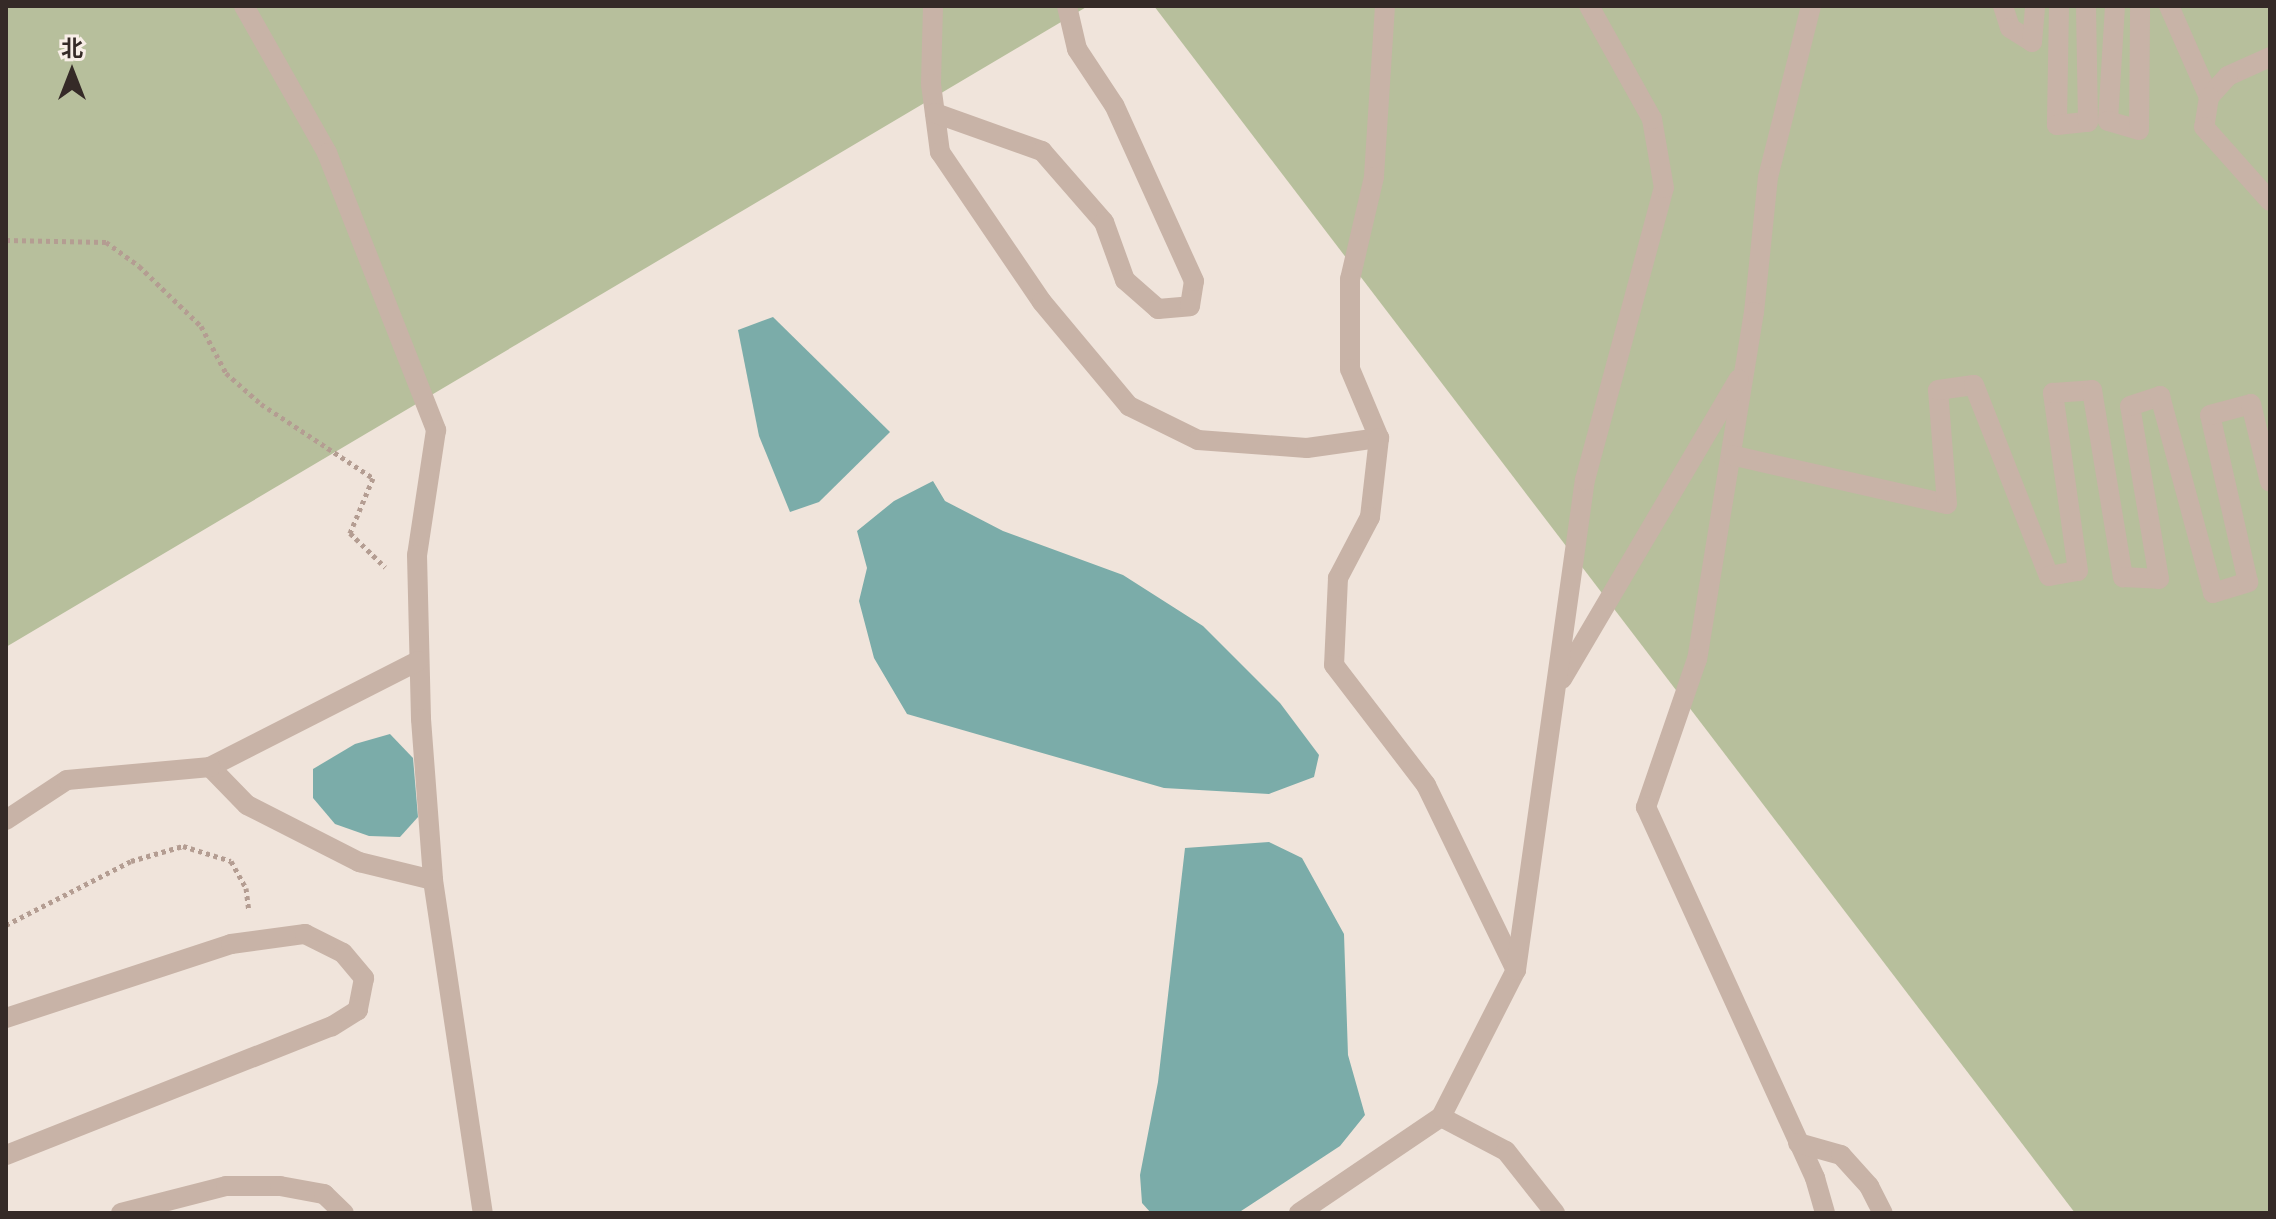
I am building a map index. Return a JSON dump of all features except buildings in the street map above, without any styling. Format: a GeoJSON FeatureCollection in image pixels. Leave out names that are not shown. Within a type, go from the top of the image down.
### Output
{"type":"FeatureCollection","features":[{"type":"Feature","properties":{"kind":"lane"},"geometry":{"type":"LineString","coordinates":[[244,6],[327,153],[436,430],[417,555],[418,661],[433,880],[483,1213]]}},
{"type":"Feature","properties":{"kind":"lane"},"geometry":{"type":"LineString","coordinates":[[933,6],[935,113],[940,152],[1042,302],[1129,406],[1198,440],[1307,448],[1379,438]]}},
{"type":"Feature","properties":{"kind":"lane"},"geometry":{"type":"LineString","coordinates":[[935,113],[1042,151],[1104,222],[1125,280],[1158,309],[1190,306],[1194,281],[1114,105],[1077,49],[1067,6]]}},
{"type":"Feature","properties":{"kind":"lane"},"geometry":{"type":"LineString","coordinates":[[1385,6],[1374,177],[1350,279],[1350,369],[1379,438],[1370,517],[1338,578],[1334,665],[1426,785],[1516,970]]}},
{"type":"Feature","properties":{"kind":"lane"},"geometry":{"type":"LineString","coordinates":[[1299,1213],[1441,1117],[1516,970],[1585,480],[1664,188],[1652,119],[1589,6]]}},
{"type":"Feature","properties":{"kind":"lane"},"geometry":{"type":"LineString","coordinates":[[1811,6],[1768,177],[1745,369],[1697,659],[1646,807],[1798,1143],[1825,1213]]}},
{"type":"Feature","properties":{"kind":"lane"},"geometry":{"type":"LineString","coordinates":[[2003,6],[2010,28],[2032,42],[2035,6]]}},
{"type":"Feature","properties":{"kind":"lane"},"geometry":{"type":"LineString","coordinates":[[2059,6],[2057,125],[2088,122],[2086,6]]}},
{"type":"Feature","properties":{"kind":"lane"},"geometry":{"type":"LineString","coordinates":[[2115,6],[2108,121],[2139,130],[2140,6]]}},
{"type":"Feature","properties":{"kind":"lane"},"geometry":{"type":"LineString","coordinates":[[2169,6],[2209,97]]}},
{"type":"Feature","properties":{"kind":"lane"},"geometry":{"type":"LineString","coordinates":[[2270,57],[2228,76],[2209,97],[2204,127],[2270,201]]}},
{"type":"Feature","properties":{"kind":"lane"},"geometry":{"type":"LineString","coordinates":[[1556,689],[1745,369]]}},
{"type":"Feature","properties":{"kind":"lane"},"geometry":{"type":"LineString","coordinates":[[1731,455],[1947,504],[1938,390],[1974,385],[2049,576],[2078,571],[2053,393],[2092,390],[2123,577],[2159,579],[2130,406],[2160,396],[2213,593],[2248,582],[2210,415],[2251,404],[2270,482]]}},
{"type":"Feature","properties":{"kind":"lane"},"geometry":{"type":"LineString","coordinates":[[6,820],[67,780],[210,767],[418,661]]}},
{"type":"Feature","properties":{"kind":"lane"},"geometry":{"type":"LineString","coordinates":[[210,767],[247,805],[331,848],[359,862],[433,880]]}},
{"type":"Feature","properties":{"kind":"lane"},"geometry":{"type":"LineString","coordinates":[[6,1018],[253,941],[305,934],[343,953],[364,978],[358,1010],[261,1058],[6,1155]]}},
{"type":"Feature","properties":{"kind":"lane"},"geometry":{"type":"LineString","coordinates":[[1441,1117],[1506,1151],[1555,1213]]}},
{"type":"Feature","properties":{"kind":"lane"},"geometry":{"type":"LineString","coordinates":[[1798,1143],[1841,1155],[1869,1186],[1883,1213]]}},
{"type":"Feature","properties":{"kind":"lane"},"geometry":{"type":"LineString","coordinates":[[121,1213],[226,1186],[280,1186],[324,1194],[344,1213]]}},
{"type":"Feature","properties":{"kind":"path"},"geometry":{"type":"LineString","coordinates":[[6,240],[106,242],[139,266],[201,326],[226,373],[261,404],[373,478],[350,533],[387,569],[417,555]]}},
{"type":"Feature","properties":{"kind":"path"},"geometry":{"type":"LineString","coordinates":[[6,925],[131,861],[183,846],[231,861],[246,888],[253,941]]}},
{"type":"Feature","properties":{"kind":"green space"},"geometry":{"type":"Polygon","coordinates":[[[6,6],[1088,6],[6,647],[6,6]]]}},
{"type":"Feature","properties":{"kind":"green space"},"geometry":{"type":"Polygon","coordinates":[[[1154,6],[2270,6],[2270,1213],[2075,1213],[1154,6]]]}},
{"type":"Feature","properties":{"kind":"water"},"geometry":{"type":"Polygon","coordinates":[[[773,317],[890,432],[819,502],[790,512],[759,436],[738,330],[773,317]]]}},
{"type":"Feature","properties":{"kind":"water"},"geometry":{"type":"Polygon","coordinates":[[[933,481],[945,501],[1003,531],[1123,575],[1203,626],[1280,703],[1319,755],[1314,777],[1269,794],[1164,788],[907,714],[874,658],[859,601],[867,568],[857,531],[894,501],[933,481]]]}},
{"type":"Feature","properties":{"kind":"water"},"geometry":{"type":"Polygon","coordinates":[[[390,734],[413,758],[418,817],[400,837],[369,836],[335,824],[313,798],[313,769],[355,744],[390,734]]]}},
{"type":"Feature","properties":{"kind":"water"},"geometry":{"type":"Polygon","coordinates":[[[1269,842],[1302,858],[1344,934],[1348,1055],[1365,1115],[1340,1146],[1238,1213],[1151,1213],[1142,1203],[1140,1175],[1158,1082],[1185,848],[1269,842]]]}}]}
